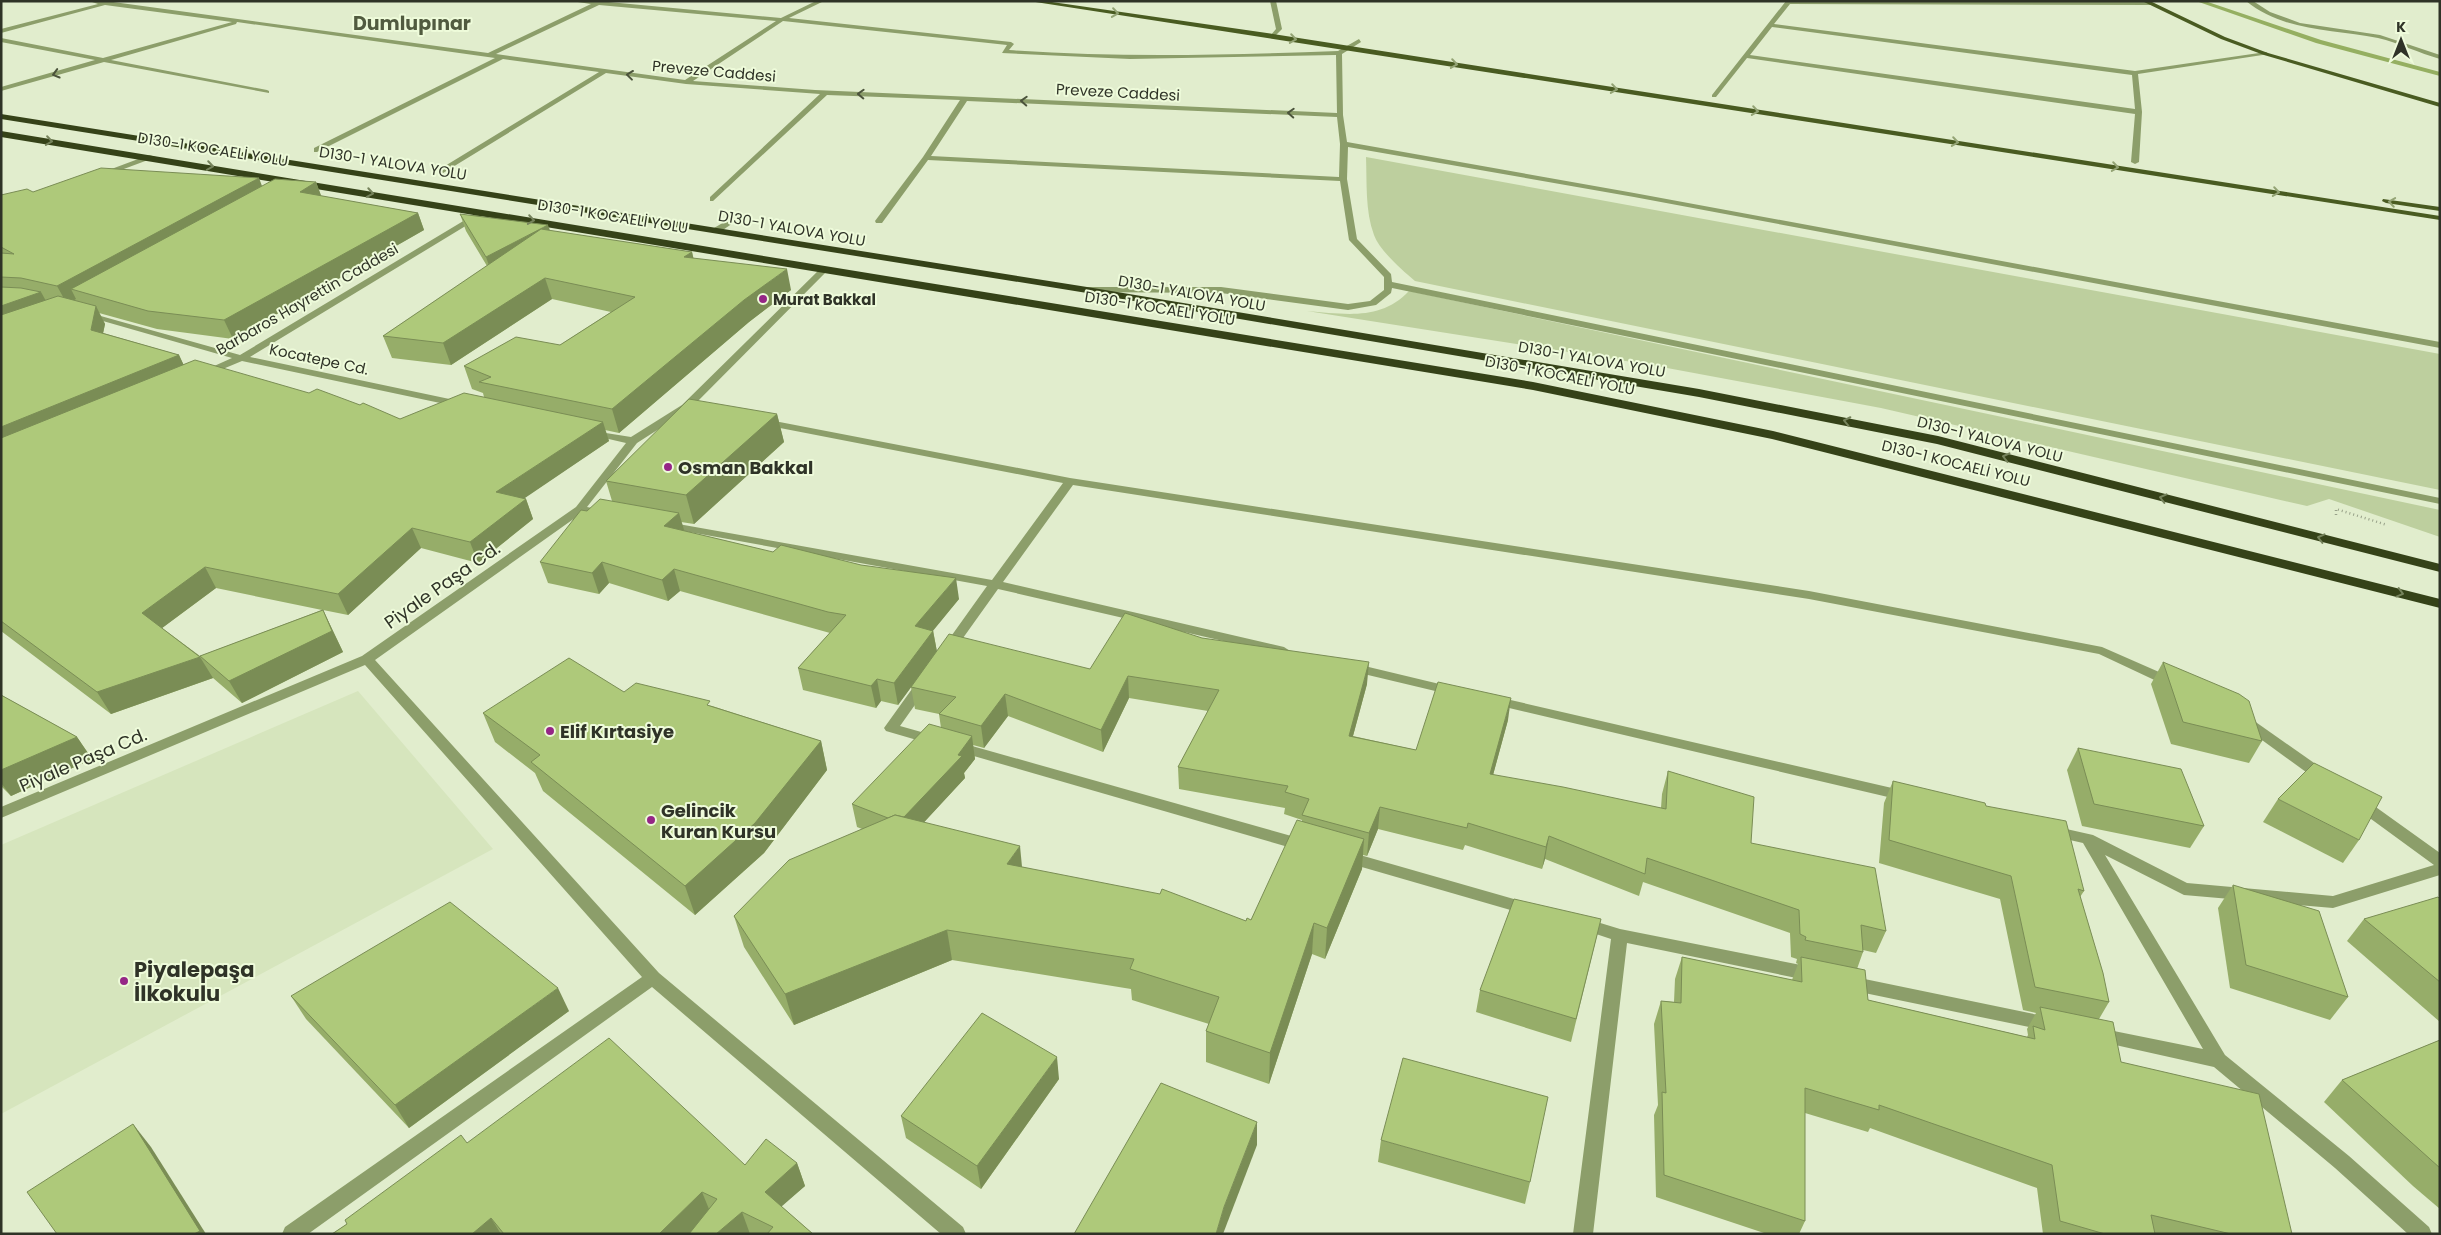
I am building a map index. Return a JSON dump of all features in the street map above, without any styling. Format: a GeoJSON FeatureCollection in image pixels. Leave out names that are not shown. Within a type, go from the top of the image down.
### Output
{"type":"FeatureCollection","features":[{"type":"Feature","properties":{"kind":"highway","name":"D130-1 YALOVA YOLU"},"geometry":{"type":"LineString","coordinates":[[1,116],[1087,290],[1699,392],[1938,440],[2440,568]]}},
{"type":"Feature","properties":{"kind":"highway","name":"D130-1 KOCAELİ YOLU"},"geometry":{"type":"LineString","coordinates":[[1,134],[152,157],[1021,303],[1533,386],[1773,436],[2440,604]]}},
{"type":"Feature","properties":{"kind":"main road"},"geometry":{"type":"LineString","coordinates":[[1032,1],[1273,36],[1353,43],[2440,218]]}},
{"type":"Feature","properties":{"kind":"main road"},"geometry":{"type":"LineString","coordinates":[[2148,2],[2223,38],[2266,54],[2440,105]]}},
{"type":"Feature","properties":{"kind":"main road"},"geometry":{"type":"LineString","coordinates":[[1118,6],[1315,34]]}},
{"type":"Feature","properties":{"kind":"main road"},"geometry":{"type":"LineString","coordinates":[[1353,43],[1368,43]]}},
{"type":"Feature","properties":{"kind":"main road"},"geometry":{"type":"LineString","coordinates":[[1704,94],[2440,209]]}},
{"type":"Feature","properties":{"kind":"street","name":"Preveze Caddesi"},"geometry":{"type":"LineString","coordinates":[[92,1],[686,82],[826,92],[1340,115]]}},
{"type":"Feature","properties":{"kind":"street"},"geometry":{"type":"LineString","coordinates":[[574,1],[948,36],[1011,44],[1004,52],[1052,56],[1146,59],[1339,53],[1353,43]]}},
{"type":"Feature","properties":{"kind":"street"},"geometry":{"type":"LineString","coordinates":[[686,82],[781,20],[821,1]]}},
{"type":"Feature","properties":{"kind":"street"},"geometry":{"type":"LineString","coordinates":[[1273,1],[1279,29],[1273,36]]}},
{"type":"Feature","properties":{"kind":"street"},"geometry":{"type":"LineString","coordinates":[[2249,1],[2268,13],[2299,25],[2380,37],[2440,57]]}},
{"type":"Feature","properties":{"kind":"street"},"geometry":{"type":"LineString","coordinates":[[1,31],[110,2]]}},
{"type":"Feature","properties":{"kind":"street"},"geometry":{"type":"LineString","coordinates":[[490,56],[600,2]]}},
{"type":"Feature","properties":{"kind":"street"},"geometry":{"type":"LineString","coordinates":[[1714,96],[1789,2],[2148,2]]}},
{"type":"Feature","properties":{"kind":"street"},"geometry":{"type":"LineString","coordinates":[[1,90],[239,22]]}},
{"type":"Feature","properties":{"kind":"street"},"geometry":{"type":"LineString","coordinates":[[1770,25],[2135,73],[2266,54]]}},
{"type":"Feature","properties":{"kind":"street"},"geometry":{"type":"LineString","coordinates":[[1,40],[267,92]]}},
{"type":"Feature","properties":{"kind":"street"},"geometry":{"type":"LineString","coordinates":[[1087,290],[1221,290],[1348,307],[1373,303],[1388,291],[1388,276],[1353,240],[1343,179],[1344,144],[1340,115],[1339,53]]}},
{"type":"Feature","properties":{"kind":"street"},"geometry":{"type":"LineString","coordinates":[[1744,56],[2139,112]]}},
{"type":"Feature","properties":{"kind":"street"},"geometry":{"type":"LineString","coordinates":[[317,150],[500,58]]}},
{"type":"Feature","properties":{"kind":"street"},"geometry":{"type":"LineString","coordinates":[[443,171],[603,72]]}},
{"type":"Feature","properties":{"kind":"street"},"geometry":{"type":"LineString","coordinates":[[2135,73],[2139,112],[2135,162]]}},
{"type":"Feature","properties":{"kind":"street"},"geometry":{"type":"LineString","coordinates":[[713,199],[826,92]]}},
{"type":"Feature","properties":{"kind":"street"},"geometry":{"type":"LineString","coordinates":[[879,221],[926,158],[965,98]]}},
{"type":"Feature","properties":{"kind":"street"},"geometry":{"type":"LineString","coordinates":[[1344,144],[1634,195],[2440,345]]}},
{"type":"Feature","properties":{"kind":"street"},"geometry":{"type":"LineString","coordinates":[[91,177],[152,157]]}},
{"type":"Feature","properties":{"kind":"street"},"geometry":{"type":"LineString","coordinates":[[926,158],[1343,179]]}},
{"type":"Feature","properties":{"kind":"street"},"geometry":{"type":"LineString","coordinates":[[280,190],[297,181]]}},
{"type":"Feature","properties":{"kind":"street","name":"Barbaros Hayrettin Caddesi"},"geometry":{"type":"LineString","coordinates":[[197,377],[241,358],[485,212]]}},
{"type":"Feature","properties":{"kind":"street"},"geometry":{"type":"LineString","coordinates":[[717,230],[729,224]]}},
{"type":"Feature","properties":{"kind":"street"},"geometry":{"type":"LineString","coordinates":[[728,264],[735,254]]}},
{"type":"Feature","properties":{"kind":"street","name":"Piyale Paşa Cd."},"geometry":{"type":"LineString","coordinates":[[1,813],[367,659],[580,509],[633,441],[686,407],[825,269]]}},
{"type":"Feature","properties":{"kind":"street"},"geometry":{"type":"LineString","coordinates":[[1388,284],[2440,501]]}},
{"type":"Feature","properties":{"kind":"street","name":"Kocatepe Cd."},"geometry":{"type":"LineString","coordinates":[[78,312],[241,358],[471,407]]}},
{"type":"Feature","properties":{"kind":"street"},"geometry":{"type":"LineString","coordinates":[[686,407],[705,411]]}},
{"type":"Feature","properties":{"kind":"street"},"geometry":{"type":"LineString","coordinates":[[753,420],[1070,481],[1809,595],[2102,652],[2181,687]]}},
{"type":"Feature","properties":{"kind":"street"},"geometry":{"type":"LineString","coordinates":[[576,429],[633,441]]}},
{"type":"Feature","properties":{"kind":"street"},"geometry":{"type":"LineString","coordinates":[[1070,481],[891,728],[1313,848]]}},
{"type":"Feature","properties":{"kind":"street"},"geometry":{"type":"LineString","coordinates":[[580,509],[618,516]]}},
{"type":"Feature","properties":{"kind":"street"},"geometry":{"type":"LineString","coordinates":[[657,523],[994,584],[1294,654]]}},
{"type":"Feature","properties":{"kind":"street"},"geometry":{"type":"LineString","coordinates":[[367,659],[653,978],[956,1234]]}},
{"type":"Feature","properties":{"kind":"street"},"geometry":{"type":"LineString","coordinates":[[1343,665],[1914,798]]}},
{"type":"Feature","properties":{"kind":"street"},"geometry":{"type":"LineString","coordinates":[[2233,712],[2328,781]]}},
{"type":"Feature","properties":{"kind":"street"},"geometry":{"type":"LineString","coordinates":[[2352,798],[2440,861]]}},
{"type":"Feature","properties":{"kind":"street"},"geometry":{"type":"LineString","coordinates":[[2040,828],[2088,839],[2184,888],[2333,902],[2440,869]]}},
{"type":"Feature","properties":{"kind":"street"},"geometry":{"type":"LineString","coordinates":[[2088,839],[2219,1060],[2342,1162],[2422,1234]]}},
{"type":"Feature","properties":{"kind":"street"},"geometry":{"type":"LineString","coordinates":[[1332,853],[1543,913]]}},
{"type":"Feature","properties":{"kind":"street"},"geometry":{"type":"LineString","coordinates":[[1572,921],[1620,934],[2065,1027]]}},
{"type":"Feature","properties":{"kind":"street"},"geometry":{"type":"LineString","coordinates":[[1582,1234],[1620,934]]}},
{"type":"Feature","properties":{"kind":"street"},"geometry":{"type":"LineString","coordinates":[[292,1234],[653,978]]}},
{"type":"Feature","properties":{"kind":"street"},"geometry":{"type":"LineString","coordinates":[[2084,1031],[2219,1060]]}},
{"type":"Feature","properties":{"kind":"shaded area"},"geometry":{"type":"Polygon","coordinates":[[[1366,157],[2440,354],[2440,490],[1415,281],[1386,254],[1374,235],[1368,206],[1366,157]]]}},
{"type":"Feature","properties":{"kind":"shaded area"},"geometry":{"type":"Polygon","coordinates":[[[1409,291],[2440,510],[2440,537],[2329,499],[2307,506],[1881,408],[1651,365],[1307,311],[1349,314],[1374,311],[1398,301],[1409,291]]]}},
{"type":"Feature","properties":{"kind":"shaded area","name":"Piyalepaşa İlkokulu"},"geometry":{"type":"Polygon","coordinates":[[[358,691],[493,849],[1,1114],[1,845],[358,691]]]}},
{"type":"Feature","properties":{"kind":"building"},"geometry":{"type":"Polygon","coordinates":[[[101,168],[259,178],[57,286],[21,278],[1,277],[1,253],[14,254],[1,247],[1,195],[27,189],[33,192],[101,168]]]}},
{"type":"Feature","properties":{"kind":"building"},"geometry":{"type":"Polygon","coordinates":[[[275,179],[316,182],[300,192],[418,213],[224,320],[148,311],[71,289],[275,179]]]}},
{"type":"Feature","properties":{"kind":"building"},"geometry":{"type":"Polygon","coordinates":[[[460,214],[548,225],[486,257],[460,214]]]}},
{"type":"Feature","properties":{"kind":"building"},"geometry":{"type":"Polygon","coordinates":[[[541,229],[692,252],[684,257],[787,269],[744,300],[612,409],[479,382],[491,377],[464,366],[516,337],[560,345],[635,297],[545,278],[443,343],[383,336],[541,229]]]}},
{"type":"Feature","properties":{"kind":"building"},"geometry":{"type":"Polygon","coordinates":[[[1,287],[21,288],[41,292],[1,306],[1,287]]]}},
{"type":"Feature","properties":{"kind":"building"},"geometry":{"type":"Polygon","coordinates":[[[58,296],[96,306],[91,330],[179,355],[1,427],[1,315],[58,296]]]}},
{"type":"Feature","properties":{"kind":"building"},"geometry":{"type":"Polygon","coordinates":[[[195,360],[309,393],[317,389],[360,405],[363,403],[400,419],[464,393],[603,422],[496,492],[526,499],[470,542],[412,528],[338,594],[205,567],[142,613],[200,657],[97,692],[1,621],[1,438],[195,360]]]}},
{"type":"Feature","properties":{"kind":"building"},"geometry":{"type":"Polygon","coordinates":[[[689,399],[777,414],[686,495],[606,481],[689,399]]]}},
{"type":"Feature","properties":{"kind":"building"},"geometry":{"type":"Polygon","coordinates":[[[600,499],[679,513],[664,526],[773,552],[781,545],[861,565],[956,578],[915,626],[933,631],[894,683],[877,679],[871,686],[798,668],[846,615],[828,612],[674,569],[662,580],[602,562],[592,573],[540,562],[581,510],[587,511],[600,499]]]}},
{"type":"Feature","properties":{"kind":"building"},"geometry":{"type":"Polygon","coordinates":[[[323,610],[332,631],[229,681],[200,656],[323,610]]]}},
{"type":"Feature","properties":{"kind":"building"},"geometry":{"type":"Polygon","coordinates":[[[1125,613],[1202,638],[1369,662],[1349,736],[1416,750],[1438,682],[1511,698],[1490,774],[1666,809],[1668,771],[1754,797],[1751,843],[1875,868],[1886,931],[1861,925],[1863,952],[1805,940],[1806,937],[1800,934],[1799,910],[1647,858],[1645,874],[1549,836],[1546,847],[1468,823],[1467,828],[1380,807],[1369,833],[1302,815],[1309,799],[1285,792],[1288,786],[1178,767],[1219,690],[1128,676],[1101,730],[1005,694],[981,726],[939,714],[956,697],[911,687],[949,634],[1090,669],[1125,613]]]}},
{"type":"Feature","properties":{"kind":"building"},"geometry":{"type":"Polygon","coordinates":[[[569,658],[624,692],[636,683],[710,701],[707,705],[821,741],[755,823],[685,886],[531,762],[540,755],[483,713],[569,658]]]}},
{"type":"Feature","properties":{"kind":"building"},"geometry":{"type":"Polygon","coordinates":[[[2163,662],[2239,694],[2249,701],[2262,741],[2183,722],[2163,662]]]}},
{"type":"Feature","properties":{"kind":"building"},"geometry":{"type":"Polygon","coordinates":[[[1,695],[77,737],[1,770],[1,695]]]}},
{"type":"Feature","properties":{"kind":"building"},"geometry":{"type":"Polygon","coordinates":[[[929,724],[972,736],[958,755],[962,756],[904,817],[895,815],[888,818],[852,804],[929,724]]]}},
{"type":"Feature","properties":{"kind":"building"},"geometry":{"type":"Polygon","coordinates":[[[2078,748],[2181,769],[2204,826],[2094,804],[2078,748]]]}},
{"type":"Feature","properties":{"kind":"building"},"geometry":{"type":"Polygon","coordinates":[[[2314,763],[2382,797],[2359,840],[2278,799],[2314,763]]]}},
{"type":"Feature","properties":{"kind":"building"},"geometry":{"type":"Polygon","coordinates":[[[1893,781],[1985,803],[1986,806],[2066,821],[2084,891],[2078,889],[2103,973],[2109,1002],[2035,987],[2011,876],[1889,840],[1893,781]]]}},
{"type":"Feature","properties":{"kind":"building"},"geometry":{"type":"Polygon","coordinates":[[[895,815],[1020,846],[1007,864],[1160,894],[1162,889],[1246,921],[1247,918],[1251,920],[1297,820],[1364,839],[1327,928],[1314,923],[1270,1053],[1206,1031],[1219,997],[1130,969],[1134,959],[947,930],[785,994],[734,916],[789,860],[895,815]]]}},
{"type":"Feature","properties":{"kind":"building"},"geometry":{"type":"Polygon","coordinates":[[[2233,885],[2319,911],[2348,997],[2246,965],[2233,885]]]}},
{"type":"Feature","properties":{"kind":"building"},"geometry":{"type":"Polygon","coordinates":[[[2438,897],[2440,899],[2440,982],[2364,919],[2438,897]]]}},
{"type":"Feature","properties":{"kind":"building"},"geometry":{"type":"Polygon","coordinates":[[[1514,899],[1601,919],[1576,1019],[1480,990],[1514,899]]]}},
{"type":"Feature","properties":{"kind":"building"},"geometry":{"type":"Polygon","coordinates":[[[450,902],[558,988],[395,1105],[291,996],[450,902]]]}},
{"type":"Feature","properties":{"kind":"building"},"geometry":{"type":"Polygon","coordinates":[[[1682,957],[1802,982],[1801,957],[1865,970],[1868,1000],[2035,1039],[2033,1026],[2045,1030],[2040,1007],[2113,1022],[2121,1062],[2259,1094],[2292,1234],[2231,1234],[2151,1215],[2155,1234],[2105,1234],[2060,1221],[2052,1165],[1879,1105],[1879,1110],[1805,1088],[1805,1221],[1664,1175],[1662,1092],[1666,1093],[1661,1001],[1681,1003],[1682,957]]]}},
{"type":"Feature","properties":{"kind":"building"},"geometry":{"type":"Polygon","coordinates":[[[982,1013],[1057,1057],[977,1166],[901,1116],[982,1013]]]}},
{"type":"Feature","properties":{"kind":"building"},"geometry":{"type":"Polygon","coordinates":[[[609,1038],[745,1165],[766,1139],[797,1163],[765,1192],[813,1234],[767,1234],[773,1227],[742,1212],[716,1234],[689,1234],[717,1199],[702,1192],[659,1234],[504,1234],[491,1218],[472,1234],[332,1234],[347,1224],[345,1220],[461,1135],[467,1143],[609,1038]]]}},
{"type":"Feature","properties":{"kind":"building"},"geometry":{"type":"Polygon","coordinates":[[[2440,1040],[2440,1168],[2342,1080],[2440,1040]]]}},
{"type":"Feature","properties":{"kind":"building"},"geometry":{"type":"Polygon","coordinates":[[[1403,1058],[1548,1097],[1530,1182],[1381,1140],[1403,1058]]]}},
{"type":"Feature","properties":{"kind":"building"},"geometry":{"type":"Polygon","coordinates":[[[1161,1083],[1257,1122],[1224,1207],[1216,1234],[1074,1234],[1161,1083]]]}},
{"type":"Feature","properties":{"kind":"building"},"geometry":{"type":"Polygon","coordinates":[[[133,1124],[200,1231],[194,1234],[57,1234],[27,1192],[133,1124]]]}},
{"type":"Feature","properties":{"kind":"waterway"},"geometry":{"type":"LineString","coordinates":[[2199,1],[2318,41],[2440,74]]}},
{"type":"Feature","properties":{"kind":"place","name":"Murat Bakkal"},"geometry":{"type":"Point","coordinates":[763,299]}},
{"type":"Feature","properties":{"kind":"place","name":"Osman Bakkal"},"geometry":{"type":"Point","coordinates":[668,467]}},
{"type":"Feature","properties":{"kind":"place","name":"Elif Kırtasiye"},"geometry":{"type":"Point","coordinates":[550,731]}},
{"type":"Feature","properties":{"kind":"place","name":"Gelincik Kuran Kursu"},"geometry":{"type":"Point","coordinates":[651,820]}},
{"type":"Feature","properties":{"kind":"place","name":"Piyalepaşa İlkokulu"},"geometry":{"type":"Point","coordinates":[124,981]}},
{"type":"Feature","properties":{"kind":"district","name":"Dumlupınar"},"geometry":{"type":"Point","coordinates":[412,23]}}]}
